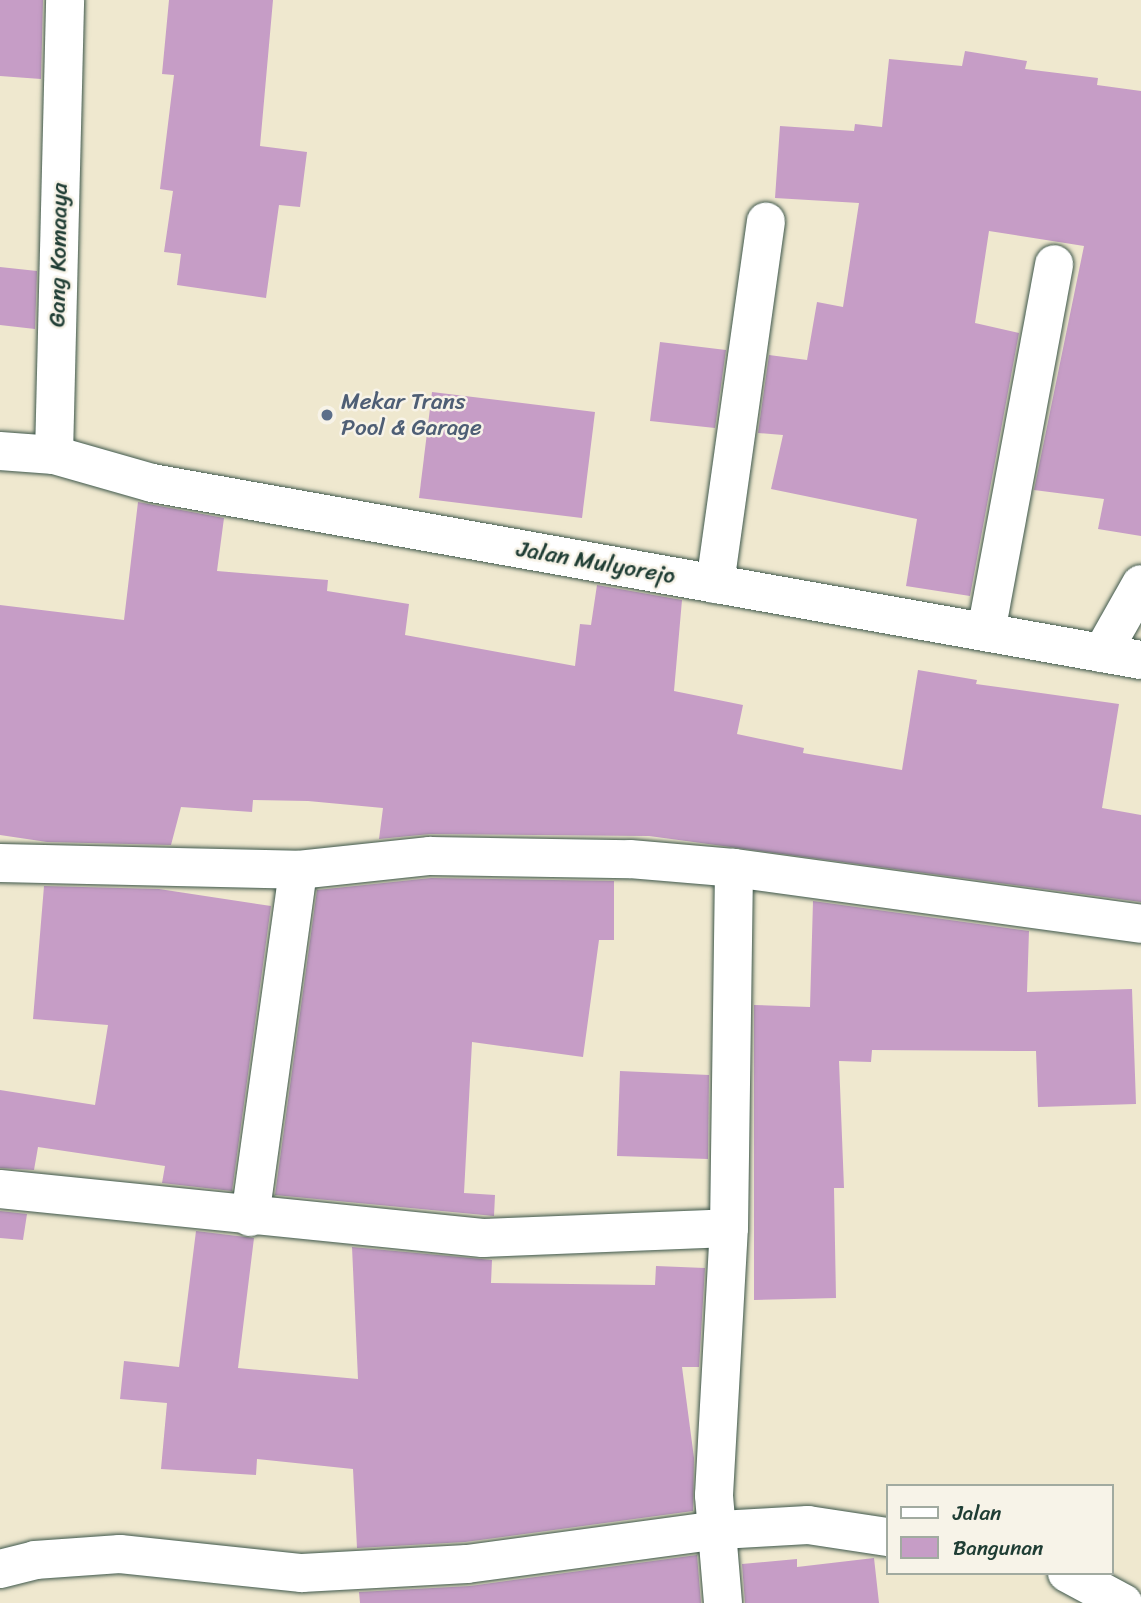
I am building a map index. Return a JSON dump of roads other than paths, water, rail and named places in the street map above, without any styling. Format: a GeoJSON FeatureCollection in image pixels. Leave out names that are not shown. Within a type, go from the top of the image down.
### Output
{"type":"FeatureCollection","features":[{"type":"Feature","properties":{"kind":"street","name":"Gang Komaaya"},"geometry":{"type":"LineString","coordinates":[[54,455],[65,0]]}},
{"type":"Feature","properties":{"kind":"street"},"geometry":{"type":"LineString","coordinates":[[715,584],[766,222]]}},
{"type":"Feature","properties":{"kind":"street"},"geometry":{"type":"LineString","coordinates":[[986,632],[1054,264]]}},
{"type":"Feature","properties":{"kind":"street"},"geometry":{"type":"LineString","coordinates":[[0,451],[54,455]]}},
{"type":"Feature","properties":{"kind":"street","name":"Jalan Mulyorejo"},"geometry":{"type":"LineString","coordinates":[[54,455],[152,483],[1141,660]]}},
{"type":"Feature","properties":{"kind":"street"},"geometry":{"type":"LineString","coordinates":[[1102,653],[1141,584]]}},
{"type":"Feature","properties":{"kind":"street"},"geometry":{"type":"LineString","coordinates":[[0,863],[298,870],[430,856],[630,859],[734,868],[1141,924]]}},
{"type":"Feature","properties":{"kind":"street"},"geometry":{"type":"LineString","coordinates":[[723,1603],[720,1530],[714,1495],[729,1228],[734,868]]}},
{"type":"Feature","properties":{"kind":"street"},"geometry":{"type":"LineString","coordinates":[[250,1217],[298,870]]}},
{"type":"Feature","properties":{"kind":"street"},"geometry":{"type":"LineString","coordinates":[[0,1189],[250,1217],[484,1238],[729,1228]]}},
{"type":"Feature","properties":{"kind":"street"},"geometry":{"type":"LineString","coordinates":[[0,1569],[35,1560],[120,1554],[302,1573],[467,1564],[720,1530],[808,1525],[886,1537]]}},
{"type":"Feature","properties":{"kind":"street"},"geometry":{"type":"LineString","coordinates":[[1071,1575],[1123,1603]]}},
{"type":"Feature","properties":{"kind":"place","name":"Mekar Trans Pool & Garage"},"geometry":{"type":"Point","coordinates":[327,415]}}]}
